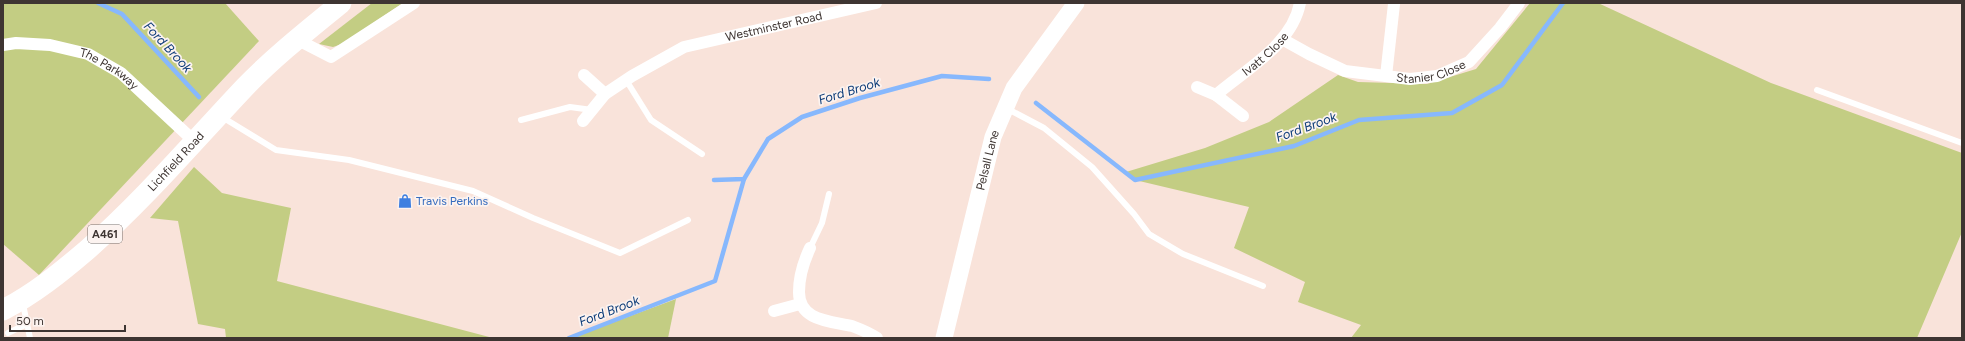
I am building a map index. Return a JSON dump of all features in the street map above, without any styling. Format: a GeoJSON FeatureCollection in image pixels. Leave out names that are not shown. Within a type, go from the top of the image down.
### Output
{"type":"FeatureCollection","features":[{"type":"Feature","properties":{"kind":"highway","name":"Lichfield Road"},"geometry":{"type":"LineString","coordinates":[[3,310],[22,300],[58,275],[122,219],[218,115],[273,59],[342,3]]}},
{"type":"Feature","properties":{"kind":"main road","name":"Pelsall Lane"},"geometry":{"type":"LineString","coordinates":[[944,338],[993,136],[1014,88],[1072,4]]}},
{"type":"Feature","properties":{"kind":"street"},"geometry":{"type":"LineString","coordinates":[[296,40],[331,57],[414,3]]}},
{"type":"Feature","properties":{"kind":"street","name":"Westminster Road"},"geometry":{"type":"LineString","coordinates":[[583,121],[605,94],[626,80],[684,47],[876,3]]}},
{"type":"Feature","properties":{"kind":"street","name":"Ivatt Close"},"geometry":{"type":"LineString","coordinates":[[1216,95],[1239,75],[1262,60],[1282,39],[1292,26],[1300,3]]}},
{"type":"Feature","properties":{"kind":"street","name":"Stanier Close"},"geometry":{"type":"LineString","coordinates":[[1282,39],[1344,71],[1410,79],[1437,76],[1468,62],[1500,28],[1519,3]]}},
{"type":"Feature","properties":{"kind":"street","name":"Stanier Close"},"geometry":{"type":"LineString","coordinates":[[1386,76],[1394,4]]}},
{"type":"Feature","properties":{"kind":"street","name":"The Parkway"},"geometry":{"type":"LineString","coordinates":[[3,45],[16,43],[50,45],[88,54],[121,73],[194,141]]}},
{"type":"Feature","properties":{"kind":"street"},"geometry":{"type":"LineString","coordinates":[[584,75],[605,94]]}},
{"type":"Feature","properties":{"kind":"street"},"geometry":{"type":"LineString","coordinates":[[1197,87],[1216,95],[1243,116]]}},
{"type":"Feature","properties":{"kind":"street"},"geometry":{"type":"LineString","coordinates":[[810,248],[802,265],[799,279],[800,304],[803,309],[810,315],[853,327],[877,338]]}},
{"type":"Feature","properties":{"kind":"street"},"geometry":{"type":"LineString","coordinates":[[774,312],[800,304]]}},
{"type":"Feature","properties":{"kind":"lane"},"geometry":{"type":"LineString","coordinates":[[626,80],[651,120],[702,154]]}},
{"type":"Feature","properties":{"kind":"lane"},"geometry":{"type":"LineString","coordinates":[[1817,90],[1962,143]]}},
{"type":"Feature","properties":{"kind":"lane"},"geometry":{"type":"LineString","coordinates":[[521,120],[570,107],[592,110]]}},
{"type":"Feature","properties":{"kind":"lane"},"geometry":{"type":"LineString","coordinates":[[1005,108],[1044,128],[1092,167],[1149,234],[1183,254],[1263,286]]}},
{"type":"Feature","properties":{"kind":"lane"},"geometry":{"type":"LineString","coordinates":[[218,115],[276,150],[349,160],[473,191],[533,218],[620,253],[688,220]]}},
{"type":"Feature","properties":{"kind":"lane"},"geometry":{"type":"LineString","coordinates":[[810,248],[822,223],[829,194]]}},
{"type":"Feature","properties":{"kind":"lane"},"geometry":{"type":"LineString","coordinates":[[22,300],[29,338]]}},
{"type":"Feature","properties":{"kind":"lane"},"geometry":{"type":"LineString","coordinates":[[8,333],[27,324]]}},
{"type":"Feature","properties":{"kind":"green space"},"geometry":{"type":"Polygon","coordinates":[[[3,3],[225,3],[259,41],[39,275],[3,244],[3,3]]]}},
{"type":"Feature","properties":{"kind":"green space"},"geometry":{"type":"Polygon","coordinates":[[[372,3],[403,3],[342,44],[333,47],[319,44],[372,3]]]}},
{"type":"Feature","properties":{"kind":"green space"},"geometry":{"type":"Polygon","coordinates":[[[1530,3],[1598,3],[1771,83],[1962,153],[1962,232],[1917,338],[1351,338],[1361,325],[1298,302],[1305,282],[1234,248],[1249,207],[1135,180],[1126,172],[1205,148],[1269,122],[1338,75],[1358,82],[1427,84],[1476,69],[1530,3]]]}},
{"type":"Feature","properties":{"kind":"green space"},"geometry":{"type":"Polygon","coordinates":[[[194,167],[222,193],[291,208],[277,281],[493,338],[226,338],[225,329],[198,324],[178,221],[150,218],[194,167]]]}},
{"type":"Feature","properties":{"kind":"green space"},"geometry":{"type":"Polygon","coordinates":[[[676,299],[668,338],[571,338],[676,299]]]}},
{"type":"Feature","properties":{"kind":"waterway","name":"Ford Brook"},"geometry":{"type":"LineString","coordinates":[[98,3],[122,14],[199,97]]}},
{"type":"Feature","properties":{"kind":"waterway","name":"Ford Brook"},"geometry":{"type":"LineString","coordinates":[[1036,103],[1135,180],[1294,146],[1359,120],[1452,113],[1502,85],[1563,3]]}},
{"type":"Feature","properties":{"kind":"waterway","name":"Ford Brook"},"geometry":{"type":"LineString","coordinates":[[714,180],[744,179],[768,139],[802,117],[860,98],[942,76],[989,79]]}},
{"type":"Feature","properties":{"kind":"waterway","name":"Ford Brook"},"geometry":{"type":"LineString","coordinates":[[569,338],[715,281],[744,179]]}},
{"type":"Feature","properties":{"kind":"place","name":"Travis Perkins"},"geometry":{"type":"Point","coordinates":[405,201]}}]}
